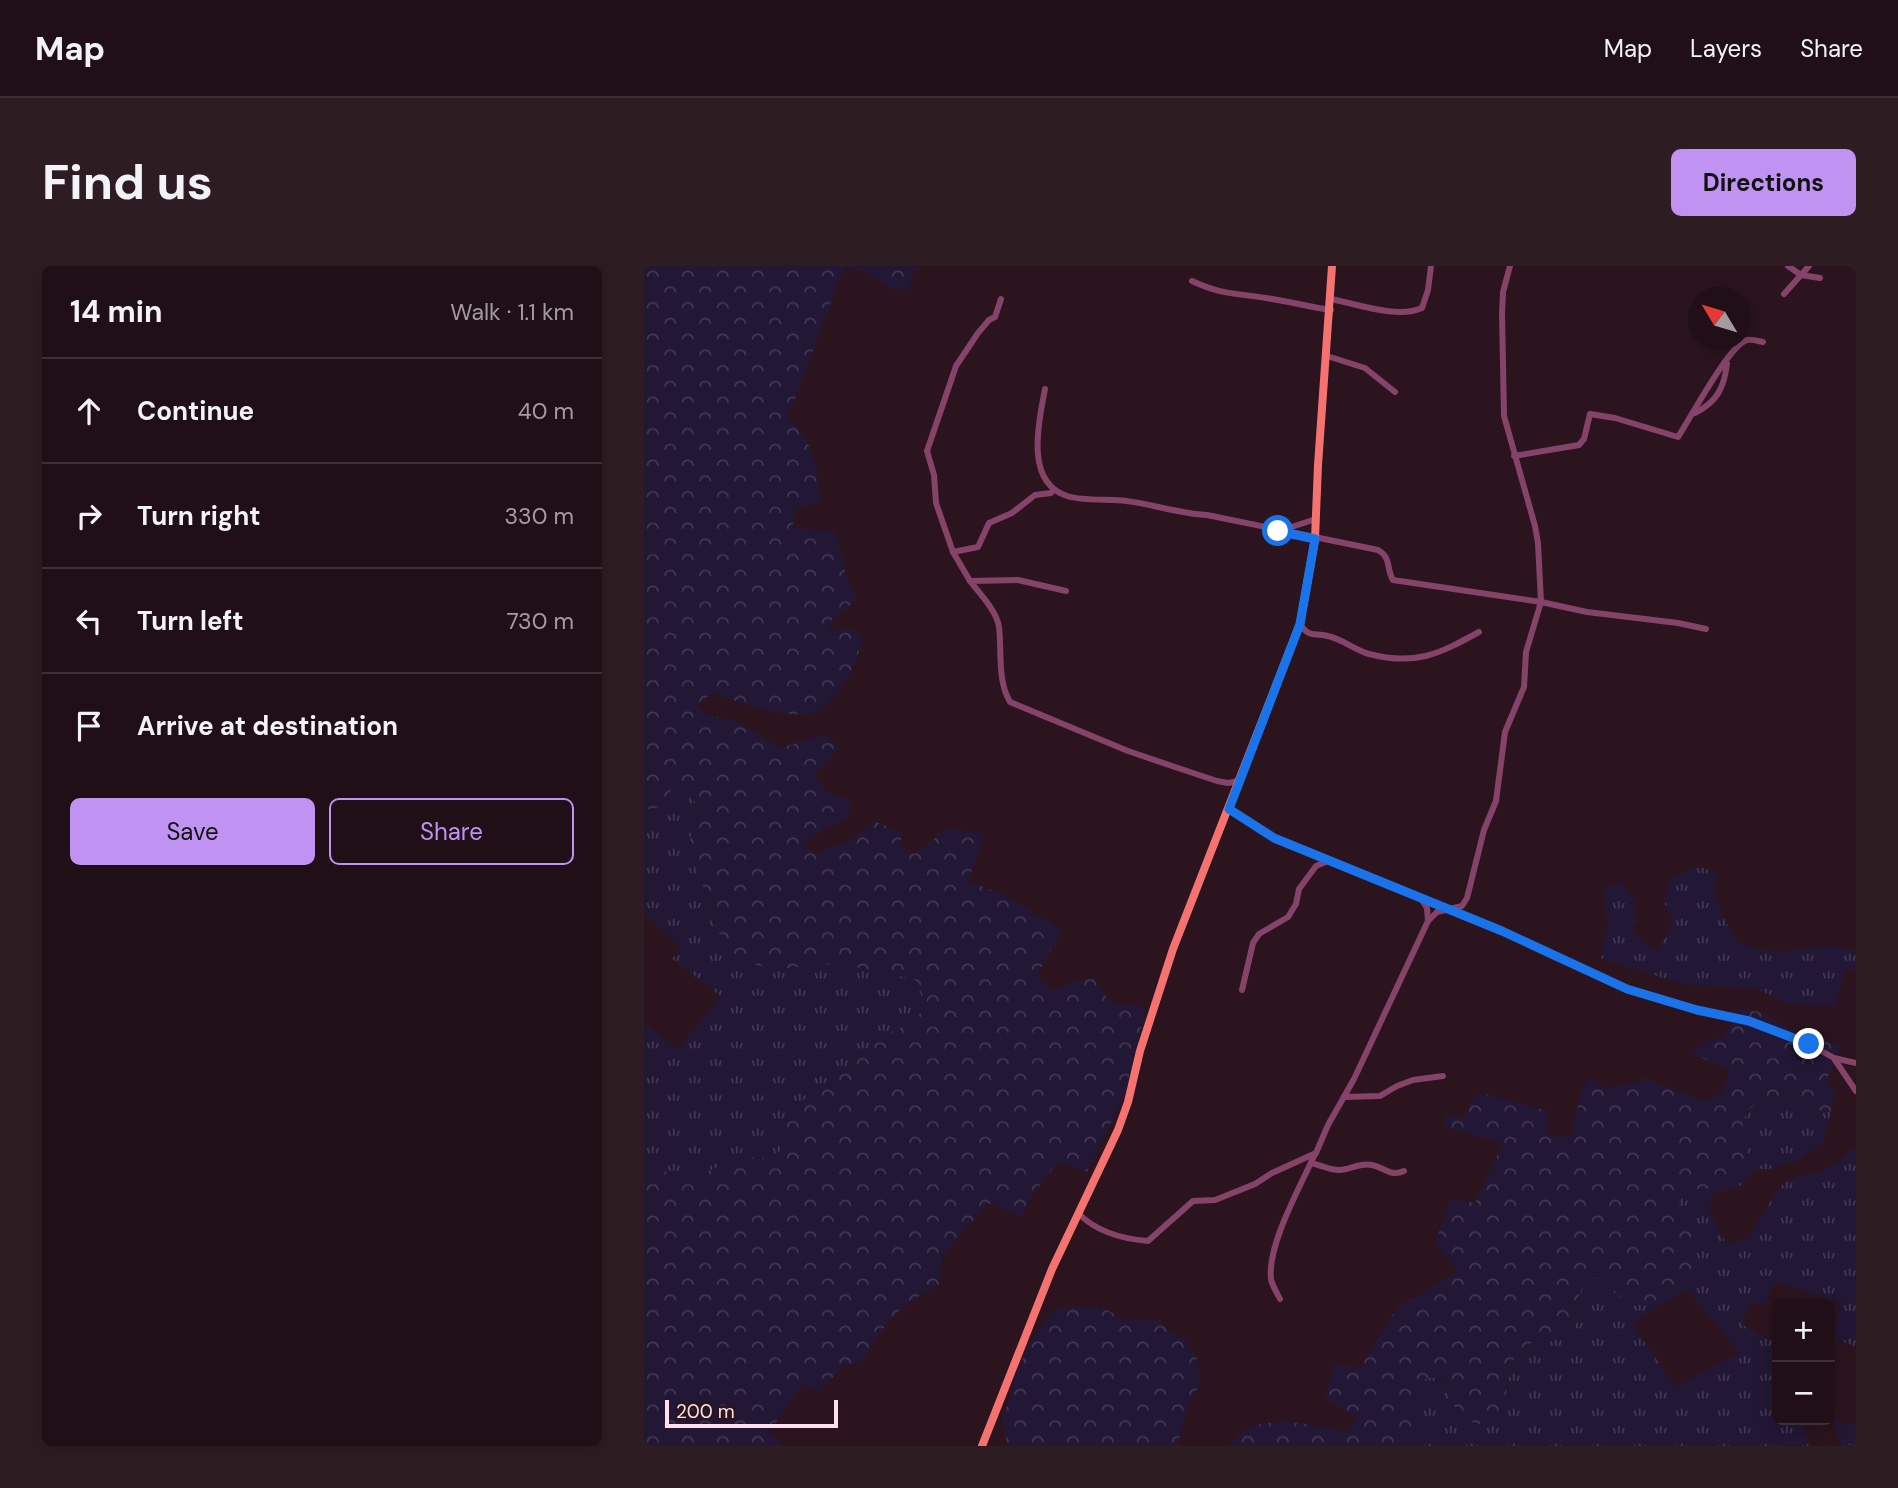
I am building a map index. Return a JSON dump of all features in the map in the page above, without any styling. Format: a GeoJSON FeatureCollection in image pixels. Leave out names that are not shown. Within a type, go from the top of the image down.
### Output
{"type":"FeatureCollection","features":[{"type":"Feature","properties":{"kind":"main road"},"geometry":{"type":"LineString","coordinates":[[982,1446],[1052,1269],[1118,1130],[1173,949],[1300,624],[1315,539],[1332,266]]}},
{"type":"Feature","properties":{"kind":"street"},"geometry":{"type":"LineString","coordinates":[[1331,299],[1396,312],[1415,311],[1422,308],[1431,266]]}},
{"type":"Feature","properties":{"kind":"street"},"geometry":{"type":"LineString","coordinates":[[1280,1299],[1272,1280],[1273,1253],[1328,1125],[1428,921],[1437,912],[1462,906],[1467,898],[1484,831],[1496,801],[1505,732],[1524,687],[1526,652],[1542,602],[1536,535],[1504,416],[1503,292],[1510,266]]}},
{"type":"Feature","properties":{"kind":"street"},"geometry":{"type":"LineString","coordinates":[[1787,266],[1801,275],[1820,278]]}},
{"type":"Feature","properties":{"kind":"street"},"geometry":{"type":"LineString","coordinates":[[1784,294],[1809,266]]}},
{"type":"Feature","properties":{"kind":"street"},"geometry":{"type":"LineString","coordinates":[[1192,281],[1220,293],[1267,298],[1331,310]]}},
{"type":"Feature","properties":{"kind":"street"},"geometry":{"type":"LineString","coordinates":[[1001,299],[995,317],[978,333],[956,366],[927,451],[934,475],[936,503],[953,552],[999,625],[1006,695],[1010,702],[1128,751],[1217,781],[1239,781]]}},
{"type":"Feature","properties":{"kind":"street"},"geometry":{"type":"LineString","coordinates":[[1514,456],[1579,445],[1584,439],[1590,414],[1615,418],[1678,437],[1709,382],[1744,341],[1750,339],[1763,342]]}},
{"type":"Feature","properties":{"kind":"street"},"geometry":{"type":"LineString","coordinates":[[1326,356],[1365,368],[1395,392]]}},
{"type":"Feature","properties":{"kind":"street"},"geometry":{"type":"LineString","coordinates":[[1693,414],[1708,406],[1720,392],[1727,361]]}},
{"type":"Feature","properties":{"kind":"street"},"geometry":{"type":"LineString","coordinates":[[1045,389],[1039,423],[1037,462],[1048,482],[1066,496],[1147,504],[1378,550],[1385,554],[1393,580],[1706,629]]}},
{"type":"Feature","properties":{"kind":"street"},"geometry":{"type":"LineString","coordinates":[[953,552],[978,547],[989,523],[1012,513],[1035,495],[1051,493]]}},
{"type":"Feature","properties":{"kind":"street"},"geometry":{"type":"LineString","coordinates":[[1278,531],[1316,519]]}},
{"type":"Feature","properties":{"kind":"street"},"geometry":{"type":"LineString","coordinates":[[970,581],[1018,580],[1066,591]]}},
{"type":"Feature","properties":{"kind":"street"},"geometry":{"type":"LineString","coordinates":[[1300,624],[1308,633],[1329,636],[1368,653],[1407,658],[1434,655],[1479,632]]}},
{"type":"Feature","properties":{"kind":"street"},"geometry":{"type":"LineString","coordinates":[[1229,809],[1274,838],[1422,900],[1450,908],[1627,989],[1697,1010],[1749,1021],[1809,1044],[1833,1058],[1856,1063]]}},
{"type":"Feature","properties":{"kind":"street"},"geometry":{"type":"LineString","coordinates":[[1242,990],[1252,943],[1259,934],[1288,917],[1296,904],[1299,888],[1316,866],[1329,861]]}},
{"type":"Feature","properties":{"kind":"street"},"geometry":{"type":"LineString","coordinates":[[1422,900],[1427,908],[1428,921]]}},
{"type":"Feature","properties":{"kind":"street"},"geometry":{"type":"LineString","coordinates":[[1833,1058],[1856,1091]]}},
{"type":"Feature","properties":{"kind":"street"},"geometry":{"type":"LineString","coordinates":[[1344,1097],[1380,1096],[1413,1080],[1443,1076]]}},
{"type":"Feature","properties":{"kind":"street"},"geometry":{"type":"LineString","coordinates":[[1079,1214],[1092,1226],[1104,1231],[1148,1241],[1193,1201],[1222,1198],[1316,1153]]}},
{"type":"Feature","properties":{"kind":"street"},"geometry":{"type":"LineString","coordinates":[[1311,1163],[1340,1170],[1371,1164],[1389,1174],[1404,1171]]}},
{"type":"Feature","properties":{"kind":"green space"},"geometry":{"type":"Polygon","coordinates":[[[644,266],[912,266],[915,270],[908,290],[892,289],[866,271],[844,267],[788,418],[810,447],[816,466],[821,502],[796,508],[792,528],[835,531],[847,578],[856,596],[848,608],[832,619],[829,631],[853,629],[862,637],[852,671],[844,685],[823,709],[808,714],[766,710],[713,693],[696,705],[707,714],[738,722],[780,748],[824,735],[839,745],[831,758],[813,776],[827,792],[845,798],[852,806],[846,819],[822,830],[803,846],[817,853],[855,838],[874,821],[902,833],[900,846],[914,854],[949,828],[984,835],[968,881],[1006,896],[1062,930],[1037,975],[1051,991],[1076,981],[1094,978],[1109,1001],[1146,1008],[1124,1096],[1087,1172],[1058,1162],[1031,1196],[1022,1217],[988,1203],[943,1255],[939,1285],[894,1316],[864,1360],[841,1368],[819,1392],[802,1384],[769,1433],[785,1446],[644,1446],[644,1164],[676,1175],[694,1176],[737,1159],[775,1155],[785,1147],[788,1113],[841,1074],[874,1042],[905,1026],[922,1012],[926,1001],[915,980],[904,977],[825,964],[773,968],[750,963],[737,956],[717,929],[690,853],[697,811],[692,796],[684,788],[672,789],[659,808],[644,809],[644,266]]]}},
{"type":"Feature","properties":{"kind":"green space"},"geometry":{"type":"Polygon","coordinates":[[[684,788],[693,795],[696,806],[697,817],[690,851],[704,887],[712,921],[762,966],[786,968],[821,963],[869,968],[915,980],[926,1001],[922,1012],[905,1026],[884,1035],[841,1074],[788,1113],[785,1147],[779,1152],[766,1158],[737,1159],[694,1176],[681,1176],[644,1164],[644,1028],[649,1025],[677,1050],[721,996],[672,959],[681,947],[644,913],[644,809],[659,808],[672,789],[684,788]]]}},
{"type":"Feature","properties":{"kind":"green space"},"geometry":{"type":"Polygon","coordinates":[[[1697,866],[1716,872],[1714,891],[1723,917],[1738,943],[1774,951],[1828,946],[1856,951],[1856,971],[1845,968],[1835,1006],[1789,1004],[1759,990],[1739,987],[1686,985],[1600,958],[1608,927],[1603,888],[1622,883],[1635,902],[1634,934],[1656,952],[1673,918],[1664,903],[1670,879],[1697,866]]]}},
{"type":"Feature","properties":{"kind":"green space"},"geometry":{"type":"Polygon","coordinates":[[[1738,1008],[1760,1012],[1792,1030],[1841,1046],[1826,1081],[1835,1091],[1831,1112],[1818,1110],[1788,1097],[1760,1103],[1748,1111],[1743,1121],[1746,1168],[1740,1178],[1727,1185],[1683,1193],[1679,1204],[1695,1227],[1697,1249],[1693,1265],[1683,1281],[1653,1302],[1639,1305],[1626,1302],[1603,1280],[1591,1280],[1579,1295],[1575,1326],[1555,1340],[1532,1343],[1524,1348],[1512,1363],[1501,1409],[1494,1417],[1477,1425],[1454,1406],[1446,1382],[1439,1377],[1433,1377],[1424,1379],[1414,1400],[1416,1422],[1412,1446],[1230,1446],[1245,1430],[1270,1423],[1296,1423],[1348,1433],[1356,1416],[1325,1399],[1334,1364],[1360,1368],[1397,1308],[1458,1271],[1435,1243],[1451,1199],[1475,1203],[1503,1143],[1443,1127],[1446,1114],[1463,1119],[1478,1092],[1548,1111],[1546,1136],[1570,1137],[1581,1093],[1590,1078],[1608,1089],[1647,1079],[1705,1101],[1723,1092],[1730,1069],[1689,1053],[1710,1040],[1724,1038],[1738,1008]]]}},
{"type":"Feature","properties":{"kind":"green space"},"geometry":{"type":"Polygon","coordinates":[[[1785,1097],[1831,1112],[1823,1142],[1800,1160],[1769,1169],[1759,1169],[1750,1174],[1739,1187],[1714,1193],[1709,1209],[1722,1238],[1731,1242],[1748,1234],[1785,1183],[1825,1169],[1856,1147],[1856,1347],[1835,1338],[1841,1303],[1776,1282],[1765,1305],[1750,1302],[1742,1325],[1772,1340],[1772,1425],[1803,1425],[1809,1446],[1412,1446],[1416,1422],[1414,1400],[1424,1379],[1436,1378],[1444,1382],[1452,1402],[1508,1395],[1510,1370],[1516,1355],[1525,1347],[1558,1339],[1568,1333],[1579,1316],[1580,1296],[1584,1285],[1598,1280],[1606,1282],[1628,1302],[1635,1304],[1645,1304],[1658,1299],[1693,1222],[1679,1204],[1683,1193],[1694,1188],[1728,1185],[1748,1160],[1743,1123],[1751,1109],[1785,1097]],[[1687,1289],[1632,1323],[1675,1387],[1740,1353],[1687,1289]]]}},
{"type":"Feature","properties":{"kind":"green space"},"geometry":{"type":"Polygon","coordinates":[[[1081,1306],[1104,1308],[1124,1320],[1159,1320],[1167,1329],[1187,1341],[1198,1361],[1200,1384],[1189,1404],[1177,1446],[1008,1446],[1001,1417],[1009,1402],[1014,1379],[1028,1346],[1048,1316],[1058,1309],[1081,1306]]]}},
{"type":"Feature","properties":{"kind":"green space"},"geometry":{"type":"Polygon","coordinates":[[[1835,1420],[1856,1425],[1856,1446],[1841,1446],[1835,1420]]]}},
{"type":"Feature","properties":{"kind":"route"},"geometry":{"type":"LineString","coordinates":[[1278,531],[1315,539],[1300,624],[1229,809],[1274,838],[1422,900],[1450,908],[1627,989],[1697,1010],[1749,1021],[1809,1044]]}}]}
